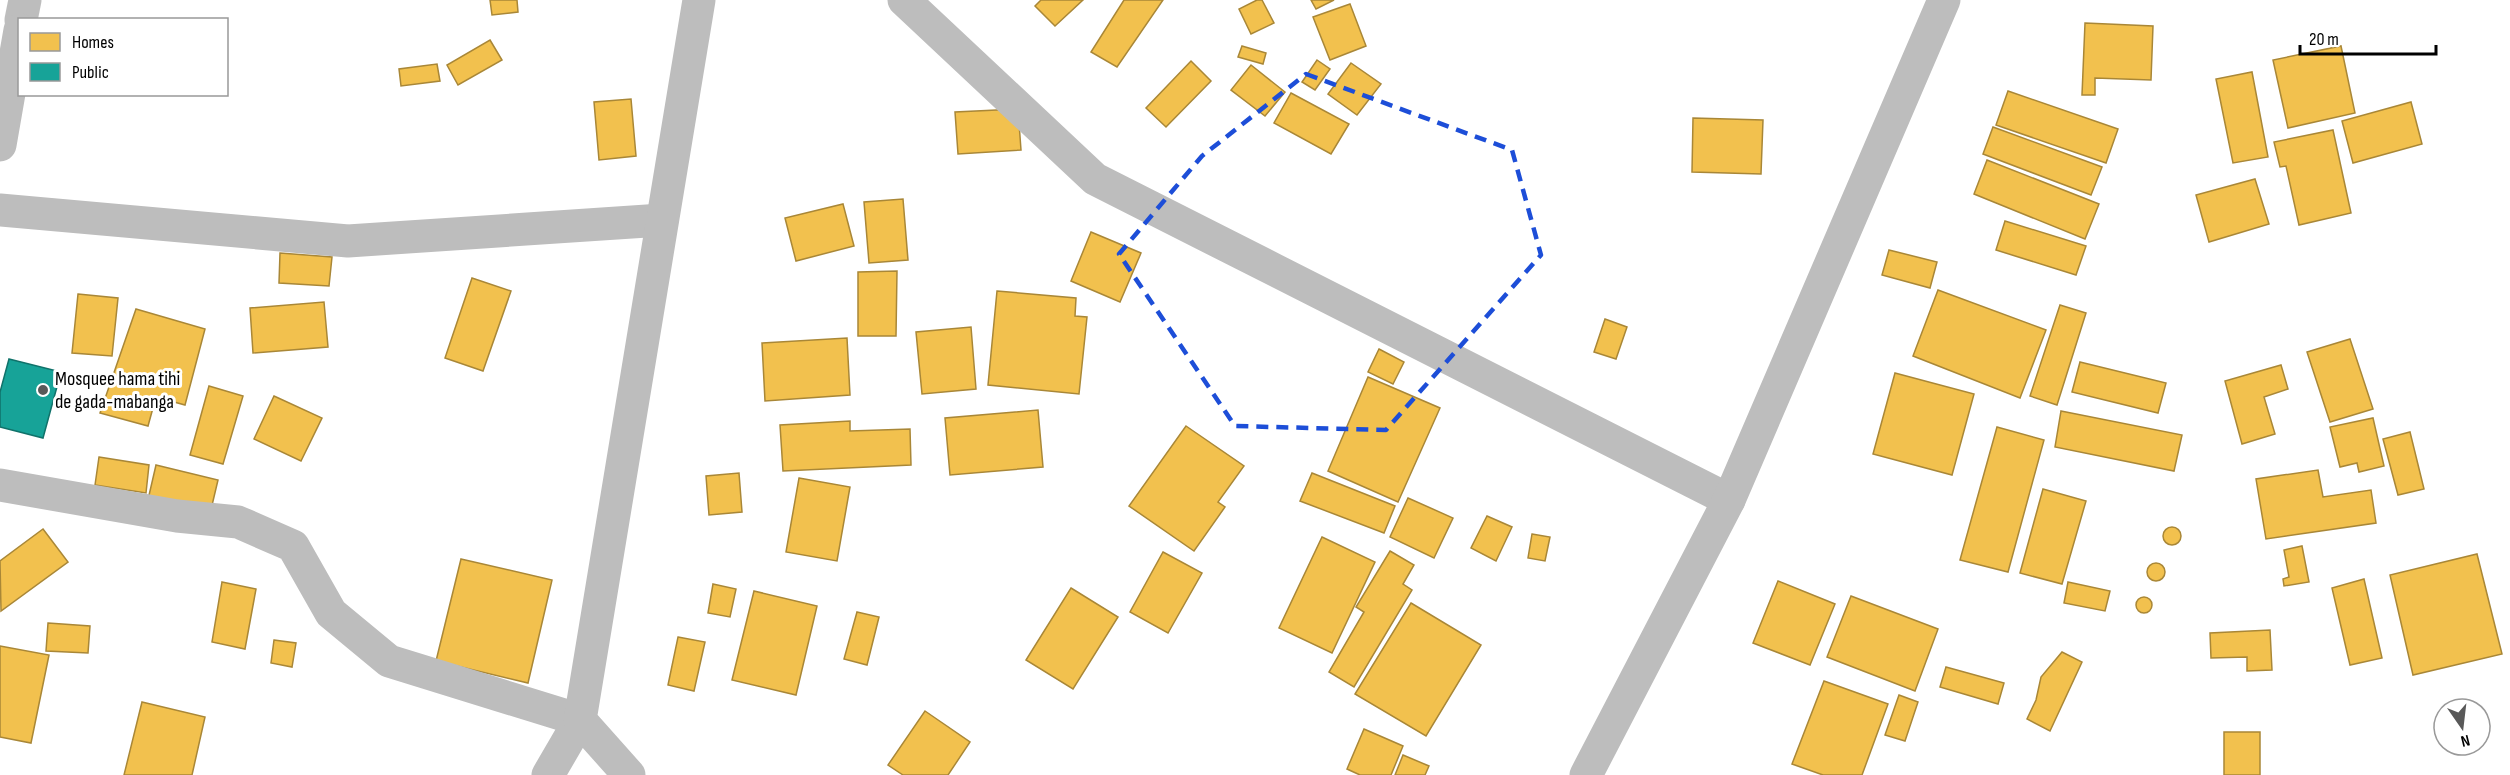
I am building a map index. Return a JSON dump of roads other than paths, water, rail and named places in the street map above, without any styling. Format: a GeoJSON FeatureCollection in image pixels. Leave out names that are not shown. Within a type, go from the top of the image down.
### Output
{"type":"FeatureCollection","features":[{"type":"Feature","properties":{"kind":"street"},"geometry":{"type":"LineString","coordinates":[[21,18],[25,0]]}},
{"type":"Feature","properties":{"kind":"street"},"geometry":{"type":"LineString","coordinates":[[548,775],[580,720],[699,0]]}},
{"type":"Feature","properties":{"kind":"street"},"geometry":{"type":"LineString","coordinates":[[904,0],[1095,179],[1729,500]]}},
{"type":"Feature","properties":{"kind":"street"},"geometry":{"type":"LineString","coordinates":[[1586,775],[1729,500],[1944,0]]}},
{"type":"Feature","properties":{"kind":"street"},"geometry":{"type":"LineString","coordinates":[[0,145],[18,42]]}},
{"type":"Feature","properties":{"kind":"street"},"geometry":{"type":"LineString","coordinates":[[0,210],[348,241],[662,220]]}},
{"type":"Feature","properties":{"kind":"street"},"geometry":{"type":"LineString","coordinates":[[0,485],[177,516],[238,522],[293,546],[332,613],[388,660],[580,720],[629,775]]}},
{"type":"Feature","properties":{"kind":"place","name":"Mosquee hama tihi de gada-mabanga"},"geometry":{"type":"Point","coordinates":[43,390]}}]}
